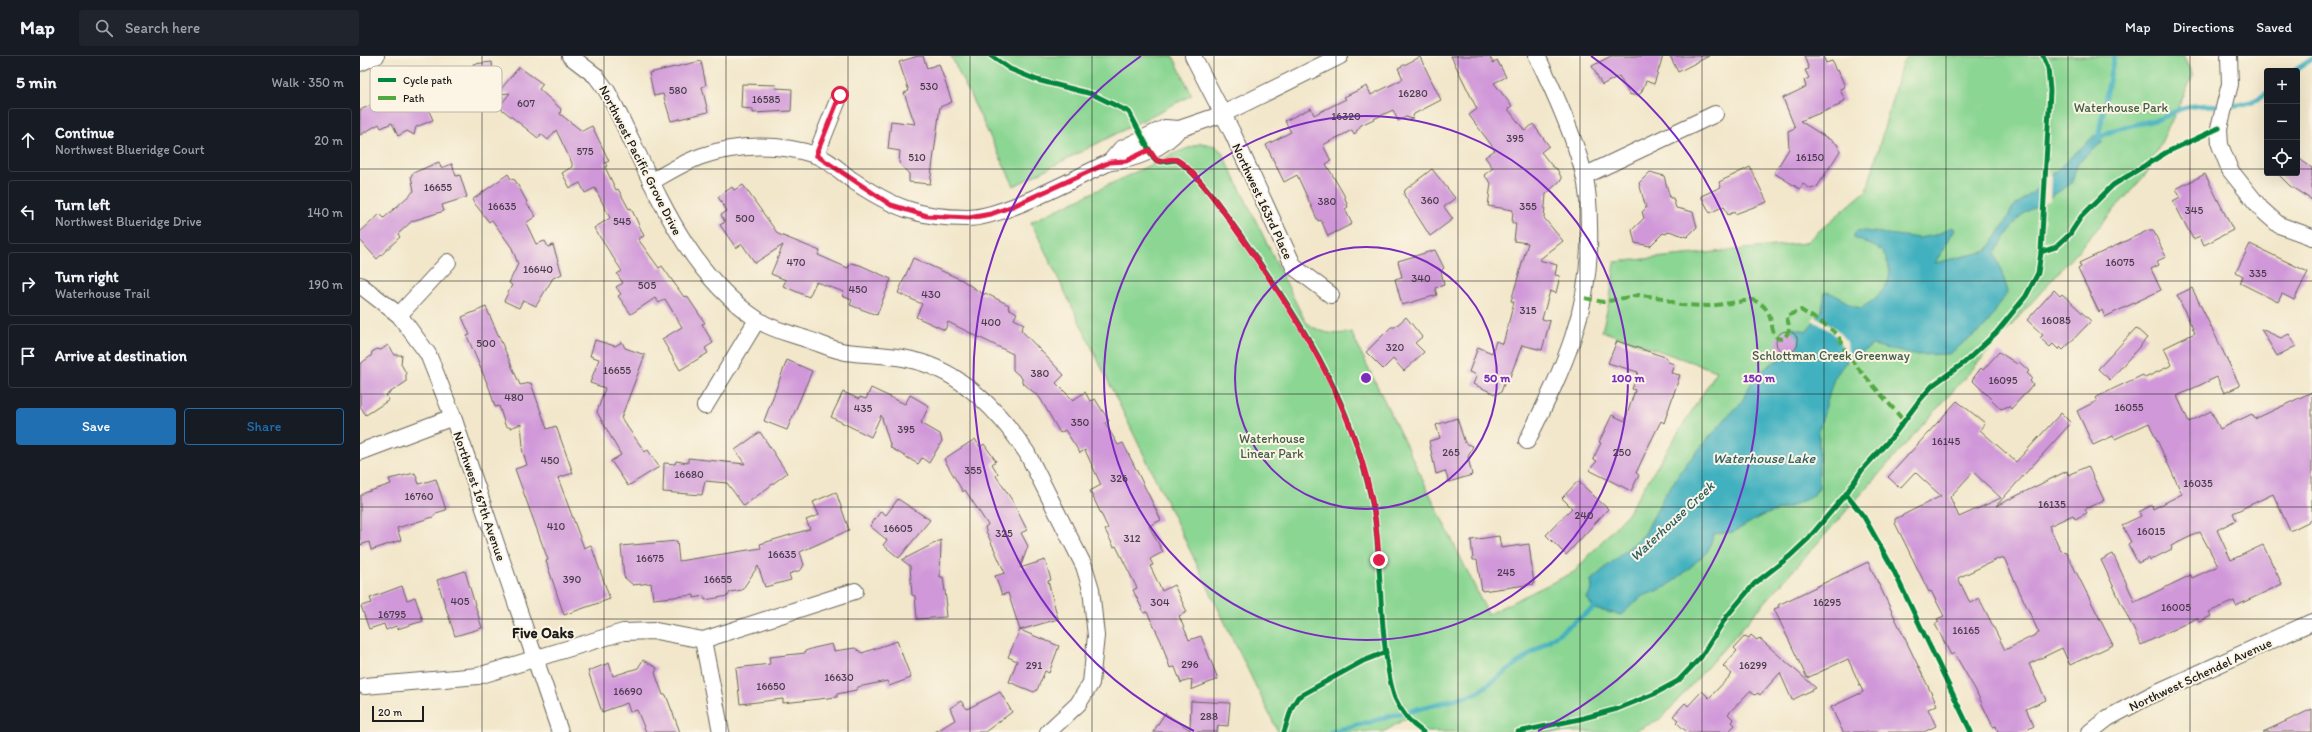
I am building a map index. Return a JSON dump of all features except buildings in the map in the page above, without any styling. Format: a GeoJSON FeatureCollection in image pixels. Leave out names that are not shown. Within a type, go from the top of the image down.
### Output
{"type":"FeatureCollection","features":[{"type":"Feature","properties":{"kind":"street"},"geometry":{"type":"LineString","coordinates":[[360,63],[376,56]]}},
{"type":"Feature","properties":{"kind":"street","name":"Northwest Pacific Grove Drive"},"geometry":{"type":"LineString","coordinates":[[570,56],[596,76],[607,91],[651,182],[681,239],[719,287],[757,320],[769,327],[845,352],[913,360],[936,369],[973,391],[1016,436],[1036,470],[1084,566],[1091,589],[1095,621],[1096,636],[1091,683],[1078,704],[1048,732]]}},
{"type":"Feature","properties":{"kind":"street","name":"Northwest 163rd Place"},"geometry":{"type":"LineString","coordinates":[[1193,56],[1223,114],[1294,268],[1331,295]]}},
{"type":"Feature","properties":{"kind":"street"},"geometry":{"type":"LineString","coordinates":[[651,182],[702,156],[747,146],[785,148],[816,155],[891,205],[927,216],[969,218],[991,214],[1013,206],[1110,162],[1121,149],[1165,128],[1179,129],[1223,114],[1340,56]]}},
{"type":"Feature","properties":{"kind":"street"},"geometry":{"type":"LineString","coordinates":[[1527,441],[1556,383],[1572,344],[1585,298],[1590,254],[1589,209],[1584,176],[1566,117],[1537,56]]}},
{"type":"Feature","properties":{"kind":"street"},"geometry":{"type":"LineString","coordinates":[[2229,56],[2230,84],[2219,128],[2220,145],[2230,170],[2261,209],[2279,226],[2312,237]]}},
{"type":"Feature","properties":{"kind":"street"},"geometry":{"type":"LineString","coordinates":[[816,155],[840,95]]}},
{"type":"Feature","properties":{"kind":"street"},"geometry":{"type":"LineString","coordinates":[[1584,176],[1715,114]]}},
{"type":"Feature","properties":{"kind":"street"},"geometry":{"type":"LineString","coordinates":[[399,315],[448,262]]}},
{"type":"Feature","properties":{"kind":"street","name":"Northwest 167th Avenue"},"geometry":{"type":"LineString","coordinates":[[360,285],[399,315],[428,354],[453,417],[560,732]]}},
{"type":"Feature","properties":{"kind":"street"},"geometry":{"type":"LineString","coordinates":[[704,406],[757,320]]}},
{"type":"Feature","properties":{"kind":"street"},"geometry":{"type":"LineString","coordinates":[[360,452],[453,417]]}},
{"type":"Feature","properties":{"kind":"street"},"geometry":{"type":"LineString","coordinates":[[365,686],[478,676],[622,632],[656,631],[703,640],[854,591]]}},
{"type":"Feature","properties":{"kind":"street","name":"Northwest Schendel Avenue"},"geometry":{"type":"LineString","coordinates":[[2090,732],[2108,718],[2151,695],[2312,622]]}},
{"type":"Feature","properties":{"kind":"street"},"geometry":{"type":"LineString","coordinates":[[703,640],[721,732]]}},
{"type":"Feature","properties":{"kind":"green space"},"geometry":{"type":"Polygon","coordinates":[[[951,56],[1173,56],[1192,95],[1014,186],[951,56]]]}},
{"type":"Feature","properties":{"kind":"green space"},"geometry":{"type":"Polygon","coordinates":[[[1908,56],[2183,56],[2193,76],[2146,174],[1662,718],[1633,732],[1418,732],[1406,718],[1384,732],[1278,732],[1031,222],[1173,154],[1201,143],[1215,146],[1222,152],[1305,321],[1321,331],[1338,334],[1351,332],[1488,614],[1574,572],[1627,514],[1717,371],[1602,331],[1610,298],[1615,262],[1805,243],[1867,190],[1902,63],[1908,56]]]}},
{"type":"Feature","properties":{"kind":"water","name":"Waterhouse Lake"},"geometry":{"type":"Polygon","coordinates":[[[2095,135],[2103,142],[2078,162],[2072,183],[2019,217],[1995,253],[2008,291],[1986,326],[1949,354],[1913,355],[1873,345],[1845,363],[1834,378],[1819,430],[1819,487],[1813,496],[1792,506],[1761,516],[1734,532],[1714,534],[1708,551],[1684,573],[1666,587],[1641,597],[1621,615],[1594,609],[1587,598],[1592,589],[1591,580],[1644,535],[1664,496],[1687,463],[1733,410],[1741,403],[1749,387],[1759,374],[1782,358],[1793,328],[1807,331],[1822,310],[1825,292],[1835,295],[1851,305],[1861,308],[1873,300],[1883,290],[1887,284],[1890,271],[1886,258],[1877,248],[1854,238],[1857,230],[1919,238],[1936,235],[1952,227],[1955,229],[1935,263],[1987,251],[2002,228],[2013,207],[2032,193],[2095,135]]]}},
{"type":"Feature","properties":{"kind":"pier"},"geometry":{"type":"Polygon","coordinates":[[[2051,172],[2050,200],[2039,206],[2041,182],[2051,172]]]}},
{"type":"Feature","properties":{"kind":"pier"},"geometry":{"type":"Polygon","coordinates":[[[1815,316],[1835,328],[1847,342],[1848,352],[1854,360],[1850,363],[1843,354],[1842,344],[1832,332],[1812,320],[1815,316]]]}},
{"type":"Feature","properties":{"kind":"waterway"},"geometry":{"type":"LineString","coordinates":[[2098,138],[2114,56]]}},
{"type":"Feature","properties":{"kind":"waterway","name":"Waterhouse Creek"},"geometry":{"type":"LineString","coordinates":[[2298,68],[2312,59]]}},
{"type":"Feature","properties":{"kind":"waterway","name":"Waterhouse Creek"},"geometry":{"type":"LineString","coordinates":[[2093,143],[2107,133],[2122,127],[2159,119],[2183,108],[2207,105],[2237,105],[2247,103],[2264,95]]}},
{"type":"Feature","properties":{"kind":"waterway","name":"Waterhouse Creek"},"geometry":{"type":"LineString","coordinates":[[1331,732],[1475,694],[1598,605]]}},
{"type":"Feature","properties":{"kind":"marked path"},"geometry":{"type":"LineString","coordinates":[[1585,298],[1603,302],[1639,295],[1663,298],[1680,305],[1709,306],[1752,300],[1761,304],[1766,309],[1774,334],[1778,338],[1783,339],[1789,331],[1786,316],[1801,310],[1835,332],[1843,345],[1845,353],[1904,421]]}},
{"type":"Feature","properties":{"kind":"cycle path"},"geometry":{"type":"LineString","coordinates":[[991,56],[1010,69],[1037,80],[1092,94],[1129,112],[1154,159],[1161,162],[1177,160],[1195,175],[1211,194],[1275,285],[1309,340],[1324,368],[1350,426],[1360,456],[1369,487],[1375,519],[1383,631],[1390,679],[1395,698],[1403,713],[1423,732]]}},
{"type":"Feature","properties":{"kind":"cycle path"},"geometry":{"type":"LineString","coordinates":[[1518,732],[1580,719],[1617,709],[1654,694],[1678,681],[1701,657],[1727,616],[1754,584],[1790,556],[1808,539],[1846,494],[1862,470],[1893,436],[1933,385],[1964,363],[1996,333],[2026,296],[2038,273],[2041,252],[2050,91],[2048,68],[2043,56]]}},
{"type":"Feature","properties":{"kind":"cycle path"},"geometry":{"type":"LineString","coordinates":[[2041,252],[2056,247],[2070,234],[2081,217],[2113,185],[2167,152],[2219,128]]}},
{"type":"Feature","properties":{"kind":"cycle path"},"geometry":{"type":"LineString","coordinates":[[1846,494],[1864,517],[1891,565],[1971,732]]}},
{"type":"Feature","properties":{"kind":"cycle path"},"geometry":{"type":"LineString","coordinates":[[1284,732],[1292,707],[1298,697],[1363,661],[1386,652]]}},
{"type":"Feature","properties":{"kind":"district","name":"Five Oaks"},"geometry":{"type":"Point","coordinates":[543,633]}},
{"type":"Feature","properties":{"kind":"route"},"geometry":{"type":"LineString","coordinates":[[840,95],[816,155],[891,205],[927,216],[969,218],[991,214],[1013,206],[1110,162],[1126,161],[1149,150],[1154,159],[1157,161],[1161,162],[1171,159],[1177,160],[1187,167],[1223,210],[1265,270],[1310,342],[1336,394],[1360,455],[1375,517],[1379,560]]}},
{"type":"Feature","properties":{"kind":"park label","name":"Waterhouse Park"},"geometry":{"type":"Point","coordinates":[2121,107]}},
{"type":"Feature","properties":{"kind":"park label","name":"Schlottman Creek Greenway"},"geometry":{"type":"Point","coordinates":[1831,355]}},
{"type":"Feature","properties":{"kind":"park label","name":"Waterhouse Linear Park"},"geometry":{"type":"Point","coordinates":[1272,446]}}]}
